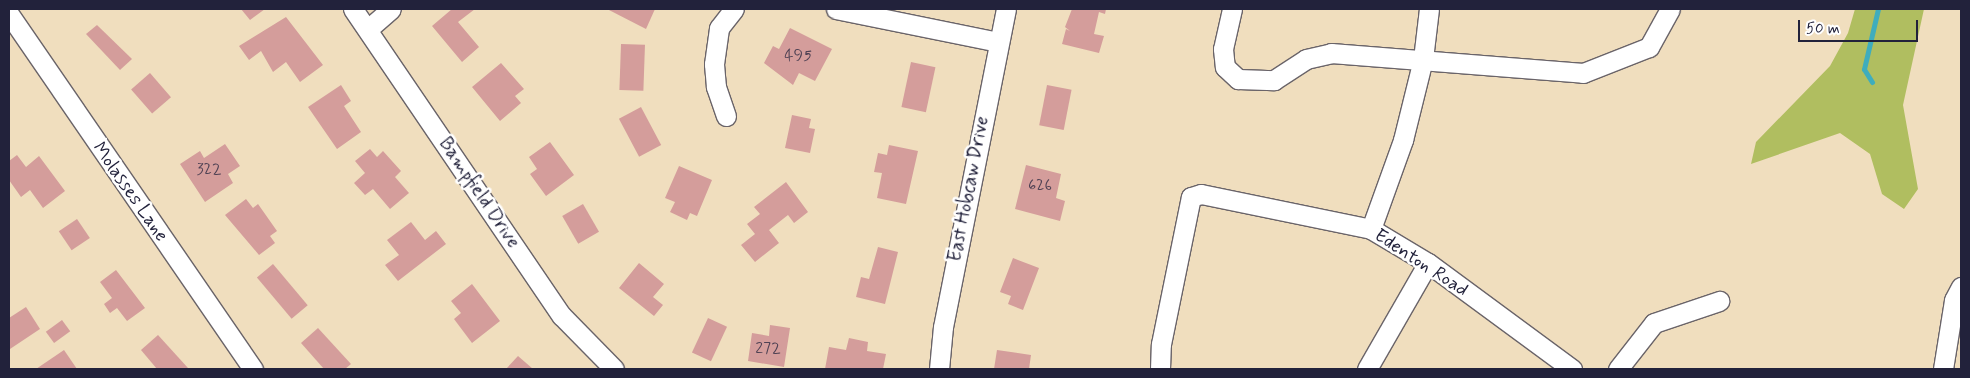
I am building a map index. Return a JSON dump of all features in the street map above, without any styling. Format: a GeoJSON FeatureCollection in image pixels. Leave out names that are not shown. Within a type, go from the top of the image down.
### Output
{"type":"FeatureCollection","features":[{"type":"Feature","properties":{"kind":"street","name":"Bampfield Drive"},"geometry":{"type":"LineString","coordinates":[[353,9],[562,316],[614,369]]}},
{"type":"Feature","properties":{"kind":"street"},"geometry":{"type":"LineString","coordinates":[[368,29],[391,9]]}},
{"type":"Feature","properties":{"kind":"street"},"geometry":{"type":"LineString","coordinates":[[726,116],[716,87],[714,64],[720,28],[734,9]]}},
{"type":"Feature","properties":{"kind":"street"},"geometry":{"type":"LineString","coordinates":[[836,9],[998,42]]}},
{"type":"Feature","properties":{"kind":"street","name":"East Hobcaw Drive"},"geometry":{"type":"LineString","coordinates":[[939,369],[943,327],[1006,9]]}},
{"type":"Feature","properties":{"kind":"street"},"geometry":{"type":"LineString","coordinates":[[1232,9],[1223,49],[1225,68],[1238,79],[1274,80],[1306,59],[1332,54],[1423,59],[1543,73],[1583,73],[1649,47],[1670,9]]}},
{"type":"Feature","properties":{"kind":"street"},"geometry":{"type":"LineString","coordinates":[[1371,229],[1403,140],[1423,59],[1428,9]]}},
{"type":"Feature","properties":{"kind":"street","name":"Molasses Lane"},"geometry":{"type":"LineString","coordinates":[[9,14],[253,369]]}},
{"type":"Feature","properties":{"kind":"street","name":"Edenton Road"},"geometry":{"type":"LineString","coordinates":[[1160,369],[1161,344],[1191,197],[1201,194],[1371,229],[1428,263],[1572,369]]}},
{"type":"Feature","properties":{"kind":"street"},"geometry":{"type":"LineString","coordinates":[[1366,369],[1428,263]]}},
{"type":"Feature","properties":{"kind":"street"},"geometry":{"type":"LineString","coordinates":[[1943,369],[1954,300],[1961,287]]}},
{"type":"Feature","properties":{"kind":"street"},"geometry":{"type":"LineString","coordinates":[[1618,369],[1654,323],[1718,302]]}},
{"type":"Feature","properties":{"kind":"green space"},"geometry":{"type":"Polygon","coordinates":[[[1855,9],[1924,9],[1903,105],[1918,189],[1904,209],[1882,194],[1870,154],[1840,133],[1751,164],[1756,142],[1830,66],[1848,33],[1855,9]]]}},
{"type":"Feature","properties":{"kind":"building"},"geometry":{"type":"Polygon","coordinates":[[[241,9],[265,9],[250,20],[241,9]]]}},
{"type":"Feature","properties":{"kind":"building"},"geometry":{"type":"Polygon","coordinates":[[[452,9],[475,9],[458,22],[479,47],[462,62],[432,26],[452,9]]]}},
{"type":"Feature","properties":{"kind":"building"},"geometry":{"type":"Polygon","coordinates":[[[607,9],[655,9],[646,29],[607,9]]]}},
{"type":"Feature","properties":{"kind":"building"},"geometry":{"type":"Polygon","coordinates":[[[1072,9],[1106,9],[1105,14],[1099,12],[1094,34],[1104,36],[1099,53],[1062,44],[1066,29],[1070,31],[1065,27],[1072,9]]]}},
{"type":"Feature","properties":{"kind":"building"},"geometry":{"type":"Polygon","coordinates":[[[286,17],[323,65],[300,82],[286,62],[273,72],[261,51],[249,60],[239,46],[286,17]]]}},
{"type":"Feature","properties":{"kind":"building"},"geometry":{"type":"Polygon","coordinates":[[[97,25],[132,59],[120,70],[86,34],[97,25]]]}},
{"type":"Feature","properties":{"kind":"building"},"geometry":{"type":"Polygon","coordinates":[[[790,28],[832,49],[815,81],[799,73],[793,85],[764,63],[773,46],[779,49],[790,28]]]}},
{"type":"Feature","properties":{"kind":"building"},"geometry":{"type":"Polygon","coordinates":[[[621,44],[645,45],[643,91],[619,90],[621,44]]]}},
{"type":"Feature","properties":{"kind":"building"},"geometry":{"type":"Polygon","coordinates":[[[911,62],[935,67],[926,112],[901,107],[911,62]]]}},
{"type":"Feature","properties":{"kind":"building"},"geometry":{"type":"Polygon","coordinates":[[[501,63],[524,89],[515,96],[521,103],[500,121],[472,87],[501,63]]]}},
{"type":"Feature","properties":{"kind":"building"},"geometry":{"type":"Polygon","coordinates":[[[150,73],[171,97],[152,114],[131,89],[150,73]]]}},
{"type":"Feature","properties":{"kind":"building"},"geometry":{"type":"Polygon","coordinates":[[[341,85],[351,101],[344,106],[361,132],[337,149],[308,107],[341,85]]]}},
{"type":"Feature","properties":{"kind":"building"},"geometry":{"type":"Polygon","coordinates":[[[1047,85],[1072,90],[1064,130],[1039,125],[1047,85]]]}},
{"type":"Feature","properties":{"kind":"building"},"geometry":{"type":"Polygon","coordinates":[[[641,107],[661,145],[639,157],[619,119],[641,107]]]}},
{"type":"Feature","properties":{"kind":"building"},"geometry":{"type":"Polygon","coordinates":[[[792,115],[811,119],[809,128],[815,129],[810,153],[785,148],[792,115]]]}},
{"type":"Feature","properties":{"kind":"building"},"geometry":{"type":"Polygon","coordinates":[[[550,142],[574,175],[546,196],[530,174],[537,169],[529,157],[550,142]]]}},
{"type":"Feature","properties":{"kind":"building"},"geometry":{"type":"Polygon","coordinates":[[[225,144],[240,166],[228,174],[233,183],[205,202],[180,164],[200,151],[204,158],[225,144]]]}},
{"type":"Feature","properties":{"kind":"building"},"geometry":{"type":"Polygon","coordinates":[[[889,145],[918,151],[906,204],[877,198],[882,173],[874,172],[878,153],[887,155],[889,145]]]}},
{"type":"Feature","properties":{"kind":"building"},"geometry":{"type":"Polygon","coordinates":[[[370,149],[377,157],[383,151],[401,171],[395,177],[409,193],[390,209],[373,189],[365,195],[354,183],[365,173],[355,161],[370,149]]]}},
{"type":"Feature","properties":{"kind":"building"},"geometry":{"type":"Polygon","coordinates":[[[17,155],[26,167],[39,156],[65,191],[43,208],[30,190],[21,197],[9,180],[9,161],[17,155]]]}},
{"type":"Feature","properties":{"kind":"building"},"geometry":{"type":"Polygon","coordinates":[[[1026,165],[1061,174],[1056,198],[1065,201],[1060,221],[1015,209],[1026,165]]]}},
{"type":"Feature","properties":{"kind":"building"},"geometry":{"type":"Polygon","coordinates":[[[679,166],[712,180],[697,216],[690,213],[687,220],[670,212],[675,202],[665,198],[679,166]]]}},
{"type":"Feature","properties":{"kind":"building"},"geometry":{"type":"Polygon","coordinates":[[[786,182],[808,212],[794,223],[788,215],[769,230],[779,243],[755,262],[741,245],[755,234],[747,224],[760,214],[754,207],[786,182]]]}},
{"type":"Feature","properties":{"kind":"building"},"geometry":{"type":"Polygon","coordinates":[[[246,199],[253,208],[258,204],[277,231],[270,236],[275,243],[259,255],[225,215],[246,199]]]}},
{"type":"Feature","properties":{"kind":"building"},"geometry":{"type":"Polygon","coordinates":[[[583,204],[599,232],[578,244],[562,216],[583,204]]]}},
{"type":"Feature","properties":{"kind":"building"},"geometry":{"type":"Polygon","coordinates":[[[77,219],[90,238],[72,250],[59,231],[77,219]]]}},
{"type":"Feature","properties":{"kind":"building"},"geometry":{"type":"Polygon","coordinates":[[[411,222],[425,240],[436,231],[446,244],[398,281],[385,265],[399,255],[387,240],[411,222]]]}},
{"type":"Feature","properties":{"kind":"building"},"geometry":{"type":"Polygon","coordinates":[[[878,247],[898,252],[885,304],[856,297],[861,277],[869,279],[878,247]]]}},
{"type":"Feature","properties":{"kind":"building"},"geometry":{"type":"Polygon","coordinates":[[[1013,258],[1039,268],[1023,310],[1008,304],[1011,296],[1000,292],[1013,258]]]}},
{"type":"Feature","properties":{"kind":"building"},"geometry":{"type":"Polygon","coordinates":[[[639,263],[664,284],[653,297],[663,305],[654,316],[619,288],[639,263]]]}},
{"type":"Feature","properties":{"kind":"building"},"geometry":{"type":"Polygon","coordinates":[[[273,264],[308,305],[292,319],[257,277],[273,264]]]}},
{"type":"Feature","properties":{"kind":"building"},"geometry":{"type":"Polygon","coordinates":[[[116,270],[145,308],[127,321],[117,308],[110,313],[104,304],[112,298],[100,282],[116,270]]]}},
{"type":"Feature","properties":{"kind":"building"},"geometry":{"type":"Polygon","coordinates":[[[472,284],[500,321],[472,343],[454,319],[461,313],[451,301],[472,284]]]}},
{"type":"Feature","properties":{"kind":"building"},"geometry":{"type":"Polygon","coordinates":[[[26,307],[40,329],[10,349],[9,318],[26,307]]]}},
{"type":"Feature","properties":{"kind":"building"},"geometry":{"type":"Polygon","coordinates":[[[708,318],[727,327],[711,361],[692,352],[708,318]]]}},
{"type":"Feature","properties":{"kind":"building"},"geometry":{"type":"Polygon","coordinates":[[[62,320],[70,331],[54,343],[46,332],[62,320]]]}},
{"type":"Feature","properties":{"kind":"building"},"geometry":{"type":"Polygon","coordinates":[[[770,325],[790,328],[784,367],[748,361],[752,333],[769,336],[770,325]]]}},
{"type":"Feature","properties":{"kind":"building"},"geometry":{"type":"Polygon","coordinates":[[[318,328],[351,364],[345,369],[324,369],[301,343],[318,328]]]}},
{"type":"Feature","properties":{"kind":"building"},"geometry":{"type":"Polygon","coordinates":[[[158,335],[187,369],[157,369],[141,350],[158,335]]]}},
{"type":"Feature","properties":{"kind":"building"},"geometry":{"type":"Polygon","coordinates":[[[849,338],[868,342],[867,351],[886,354],[883,369],[825,369],[829,347],[846,350],[849,338]]]}},
{"type":"Feature","properties":{"kind":"building"},"geometry":{"type":"Polygon","coordinates":[[[64,350],[77,369],[36,369],[64,350]]]}},
{"type":"Feature","properties":{"kind":"building"},"geometry":{"type":"Polygon","coordinates":[[[997,350],[1031,355],[1029,369],[994,369],[997,350]]]}},
{"type":"Feature","properties":{"kind":"building"},"geometry":{"type":"Polygon","coordinates":[[[518,356],[533,369],[506,369],[518,356]]]}},
{"type":"Feature","properties":{"kind":"waterway"},"geometry":{"type":"LineString","coordinates":[[1872,82],[1864,69],[1878,9]]}}]}
